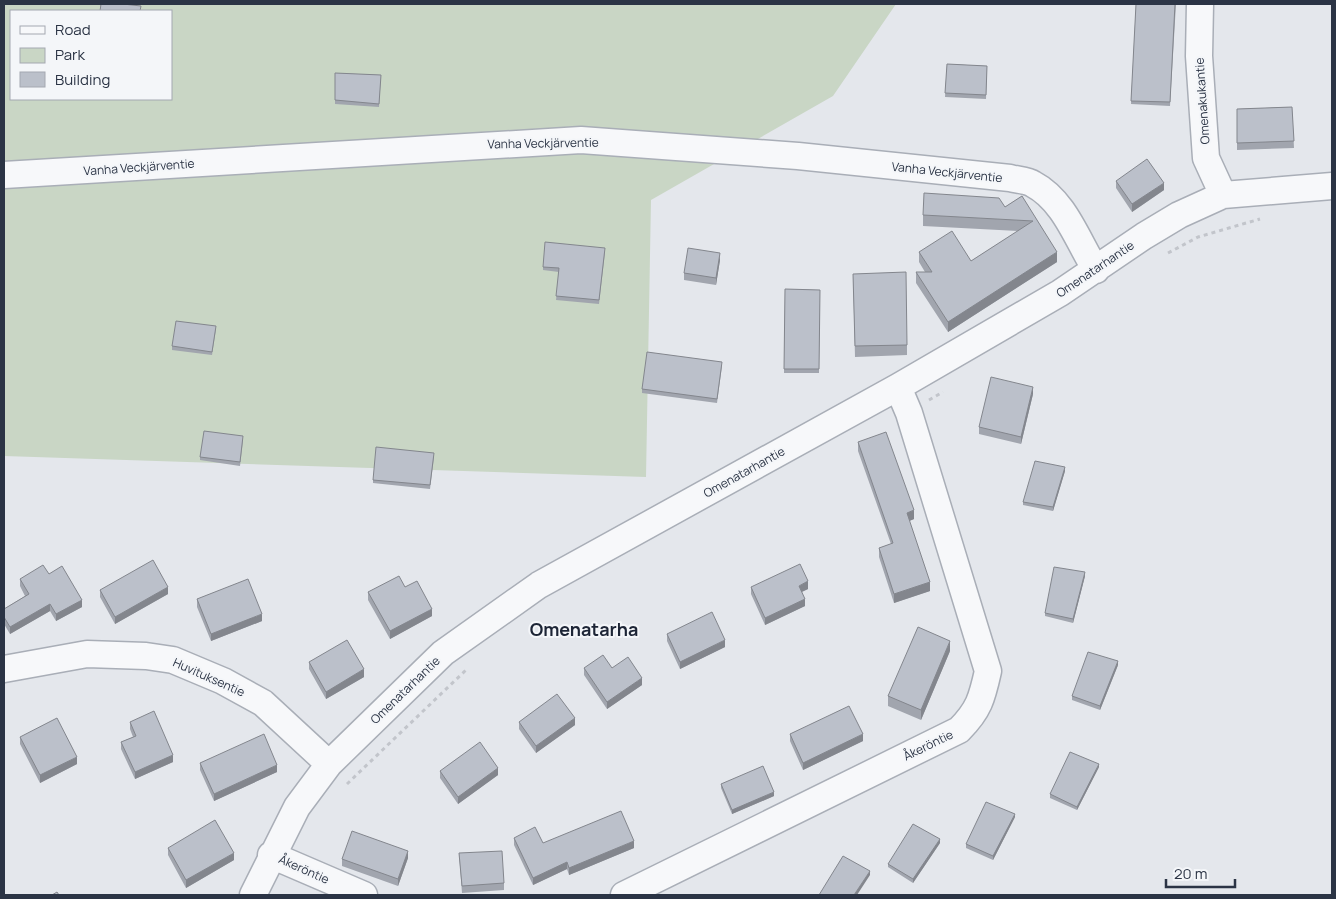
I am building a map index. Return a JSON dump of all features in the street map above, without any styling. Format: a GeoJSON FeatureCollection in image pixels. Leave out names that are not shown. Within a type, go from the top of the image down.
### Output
{"type":"FeatureCollection","features":[{"type":"Feature","properties":{"kind":"street","name":"Omenakukantie"},"geometry":{"type":"LineString","coordinates":[[1200,4],[1198,56],[1206,158],[1223,195]]}},
{"type":"Feature","properties":{"kind":"street","name":"Vanha Veckjärventie"},"geometry":{"type":"LineString","coordinates":[[4,175],[581,140],[798,156],[1010,178],[1032,183],[1061,207],[1096,270]]}},
{"type":"Feature","properties":{"kind":"street","name":"Omenatarhantie"},"geometry":{"type":"LineString","coordinates":[[253,895],[271,854],[297,807],[329,764],[443,653],[539,585],[898,387],[1060,293],[1144,236],[1180,215],[1223,195],[1332,186]]}},
{"type":"Feature","properties":{"kind":"street","name":"Åkeröntie"},"geometry":{"type":"LineString","coordinates":[[624,895],[959,730],[974,715],[982,699],[988,671],[909,413],[898,387]]}},
{"type":"Feature","properties":{"kind":"street","name":"Huvituksentie"},"geometry":{"type":"LineString","coordinates":[[4,669],[87,654],[146,656],[173,660],[222,681],[263,703],[329,764]]}},
{"type":"Feature","properties":{"kind":"street","name":"Åkeröntie"},"geometry":{"type":"LineString","coordinates":[[271,854],[364,895]]}},
{"type":"Feature","properties":{"kind":"path"},"geometry":{"type":"LineString","coordinates":[[1164,255],[1198,237],[1265,218]]}},
{"type":"Feature","properties":{"kind":"path"},"geometry":{"type":"LineString","coordinates":[[909,413],[948,389]]}},
{"type":"Feature","properties":{"kind":"path"},"geometry":{"type":"LineString","coordinates":[[344,787],[474,663]]}},
{"type":"Feature","properties":{"kind":"green space"},"geometry":{"type":"Polygon","coordinates":[[[4,4],[896,4],[833,96],[651,200],[646,477],[4,456],[4,4]]]}},
{"type":"Feature","properties":{"kind":"building"},"geometry":{"type":"Polygon","coordinates":[[[101,4],[141,6],[140,10],[100,10],[101,4]]]}},
{"type":"Feature","properties":{"kind":"building"},"geometry":{"type":"Polygon","coordinates":[[[1136,4],[1175,4],[1170,102],[1131,101],[1136,4]]]}},
{"type":"Feature","properties":{"kind":"building"},"geometry":{"type":"Polygon","coordinates":[[[947,64],[987,66],[986,95],[945,93],[947,64]]]}},
{"type":"Feature","properties":{"kind":"building"},"geometry":{"type":"Polygon","coordinates":[[[335,73],[381,75],[379,104],[335,100],[335,73]]]}},
{"type":"Feature","properties":{"kind":"building"},"geometry":{"type":"Polygon","coordinates":[[[1292,107],[1294,141],[1237,143],[1237,109],[1292,107]]]}},
{"type":"Feature","properties":{"kind":"building"},"geometry":{"type":"Polygon","coordinates":[[[1147,159],[1164,183],[1132,204],[1116,181],[1147,159]]]}},
{"type":"Feature","properties":{"kind":"building"},"geometry":{"type":"Polygon","coordinates":[[[924,193],[999,198],[1005,207],[1022,196],[1057,252],[948,322],[916,272],[932,272],[919,252],[952,231],[971,261],[1033,221],[923,215],[924,193]]]}},
{"type":"Feature","properties":{"kind":"building"},"geometry":{"type":"Polygon","coordinates":[[[545,242],[605,248],[599,300],[556,296],[559,268],[543,267],[545,242]]]}},
{"type":"Feature","properties":{"kind":"building"},"geometry":{"type":"Polygon","coordinates":[[[688,248],[720,253],[716,278],[684,273],[688,248]]]}},
{"type":"Feature","properties":{"kind":"building"},"geometry":{"type":"Polygon","coordinates":[[[906,272],[907,345],[855,346],[853,274],[906,272]]]}},
{"type":"Feature","properties":{"kind":"building"},"geometry":{"type":"Polygon","coordinates":[[[785,289],[820,290],[819,369],[784,369],[785,289]]]}},
{"type":"Feature","properties":{"kind":"building"},"geometry":{"type":"Polygon","coordinates":[[[176,321],[216,326],[212,352],[172,346],[176,321]]]}},
{"type":"Feature","properties":{"kind":"building"},"geometry":{"type":"Polygon","coordinates":[[[647,352],[722,362],[717,399],[642,389],[647,352]]]}},
{"type":"Feature","properties":{"kind":"building"},"geometry":{"type":"Polygon","coordinates":[[[991,377],[1033,387],[1021,437],[979,427],[991,377]]]}},
{"type":"Feature","properties":{"kind":"building"},"geometry":{"type":"Polygon","coordinates":[[[204,431],[243,436],[240,462],[200,457],[204,431]]]}},
{"type":"Feature","properties":{"kind":"building"},"geometry":{"type":"Polygon","coordinates":[[[886,432],[914,510],[907,513],[930,582],[894,594],[879,548],[893,543],[858,442],[886,432]]]}},
{"type":"Feature","properties":{"kind":"building"},"geometry":{"type":"Polygon","coordinates":[[[376,447],[434,453],[430,485],[373,480],[376,447]]]}},
{"type":"Feature","properties":{"kind":"building"},"geometry":{"type":"Polygon","coordinates":[[[1035,461],[1065,467],[1053,507],[1023,502],[1035,461]]]}},
{"type":"Feature","properties":{"kind":"building"},"geometry":{"type":"Polygon","coordinates":[[[153,560],[168,587],[115,617],[100,590],[153,560]]]}},
{"type":"Feature","properties":{"kind":"building"},"geometry":{"type":"Polygon","coordinates":[[[800,564],[808,581],[799,586],[805,599],[765,618],[751,587],[800,564]]]}},
{"type":"Feature","properties":{"kind":"building"},"geometry":{"type":"Polygon","coordinates":[[[43,565],[49,574],[62,566],[82,600],[56,614],[50,604],[10,627],[4,617],[4,609],[29,594],[20,579],[43,565]]]}},
{"type":"Feature","properties":{"kind":"building"},"geometry":{"type":"Polygon","coordinates":[[[1054,567],[1085,572],[1073,619],[1045,613],[1054,567]]]}},
{"type":"Feature","properties":{"kind":"building"},"geometry":{"type":"Polygon","coordinates":[[[399,576],[405,587],[417,581],[432,609],[390,631],[368,592],[399,576]]]}},
{"type":"Feature","properties":{"kind":"building"},"geometry":{"type":"Polygon","coordinates":[[[248,579],[262,614],[211,634],[197,599],[248,579]]]}},
{"type":"Feature","properties":{"kind":"building"},"geometry":{"type":"Polygon","coordinates":[[[712,612],[725,640],[680,662],[667,634],[712,612]]]}},
{"type":"Feature","properties":{"kind":"building"},"geometry":{"type":"Polygon","coordinates":[[[918,627],[950,641],[921,710],[888,696],[918,627]]]}},
{"type":"Feature","properties":{"kind":"building"},"geometry":{"type":"Polygon","coordinates":[[[347,640],[364,669],[326,692],[309,662],[347,640]]]}},
{"type":"Feature","properties":{"kind":"building"},"geometry":{"type":"Polygon","coordinates":[[[1088,652],[1118,661],[1100,706],[1072,696],[1088,652]]]}},
{"type":"Feature","properties":{"kind":"building"},"geometry":{"type":"Polygon","coordinates":[[[603,655],[612,668],[628,657],[642,678],[607,702],[584,668],[603,655]]]}},
{"type":"Feature","properties":{"kind":"building"},"geometry":{"type":"Polygon","coordinates":[[[557,694],[575,718],[536,746],[519,722],[557,694]]]}},
{"type":"Feature","properties":{"kind":"building"},"geometry":{"type":"Polygon","coordinates":[[[849,706],[863,734],[803,763],[790,734],[849,706]]]}},
{"type":"Feature","properties":{"kind":"building"},"geometry":{"type":"Polygon","coordinates":[[[154,711],[173,755],[135,772],[121,742],[136,736],[130,722],[154,711]]]}},
{"type":"Feature","properties":{"kind":"building"},"geometry":{"type":"Polygon","coordinates":[[[57,718],[77,757],[40,775],[20,737],[57,718]]]}},
{"type":"Feature","properties":{"kind":"building"},"geometry":{"type":"Polygon","coordinates":[[[264,734],[277,765],[214,794],[200,763],[264,734]]]}},
{"type":"Feature","properties":{"kind":"building"},"geometry":{"type":"Polygon","coordinates":[[[480,742],[498,768],[458,797],[440,771],[480,742]]]}},
{"type":"Feature","properties":{"kind":"building"},"geometry":{"type":"Polygon","coordinates":[[[1070,752],[1099,764],[1077,807],[1050,794],[1070,752]]]}},
{"type":"Feature","properties":{"kind":"building"},"geometry":{"type":"Polygon","coordinates":[[[763,766],[774,792],[732,810],[721,784],[763,766]]]}},
{"type":"Feature","properties":{"kind":"building"},"geometry":{"type":"Polygon","coordinates":[[[986,802],[1015,814],[993,856],[966,844],[986,802]]]}},
{"type":"Feature","properties":{"kind":"building"},"geometry":{"type":"Polygon","coordinates":[[[621,811],[634,841],[569,868],[567,862],[533,878],[514,838],[535,827],[543,843],[621,811]]]}},
{"type":"Feature","properties":{"kind":"building"},"geometry":{"type":"Polygon","coordinates":[[[215,820],[234,853],[186,880],[168,848],[215,820]]]}},
{"type":"Feature","properties":{"kind":"building"},"geometry":{"type":"Polygon","coordinates":[[[913,824],[940,839],[913,879],[888,864],[913,824]]]}},
{"type":"Feature","properties":{"kind":"building"},"geometry":{"type":"Polygon","coordinates":[[[352,831],[408,851],[398,879],[342,859],[352,831]]]}},
{"type":"Feature","properties":{"kind":"building"},"geometry":{"type":"Polygon","coordinates":[[[502,851],[504,883],[462,886],[459,853],[502,851]]]}},
{"type":"Feature","properties":{"kind":"building"},"geometry":{"type":"Polygon","coordinates":[[[843,856],[870,871],[854,895],[819,895],[843,856]]]}},
{"type":"Feature","properties":{"kind":"district","name":"Omenatarha"},"geometry":{"type":"Point","coordinates":[584,629]}}]}
